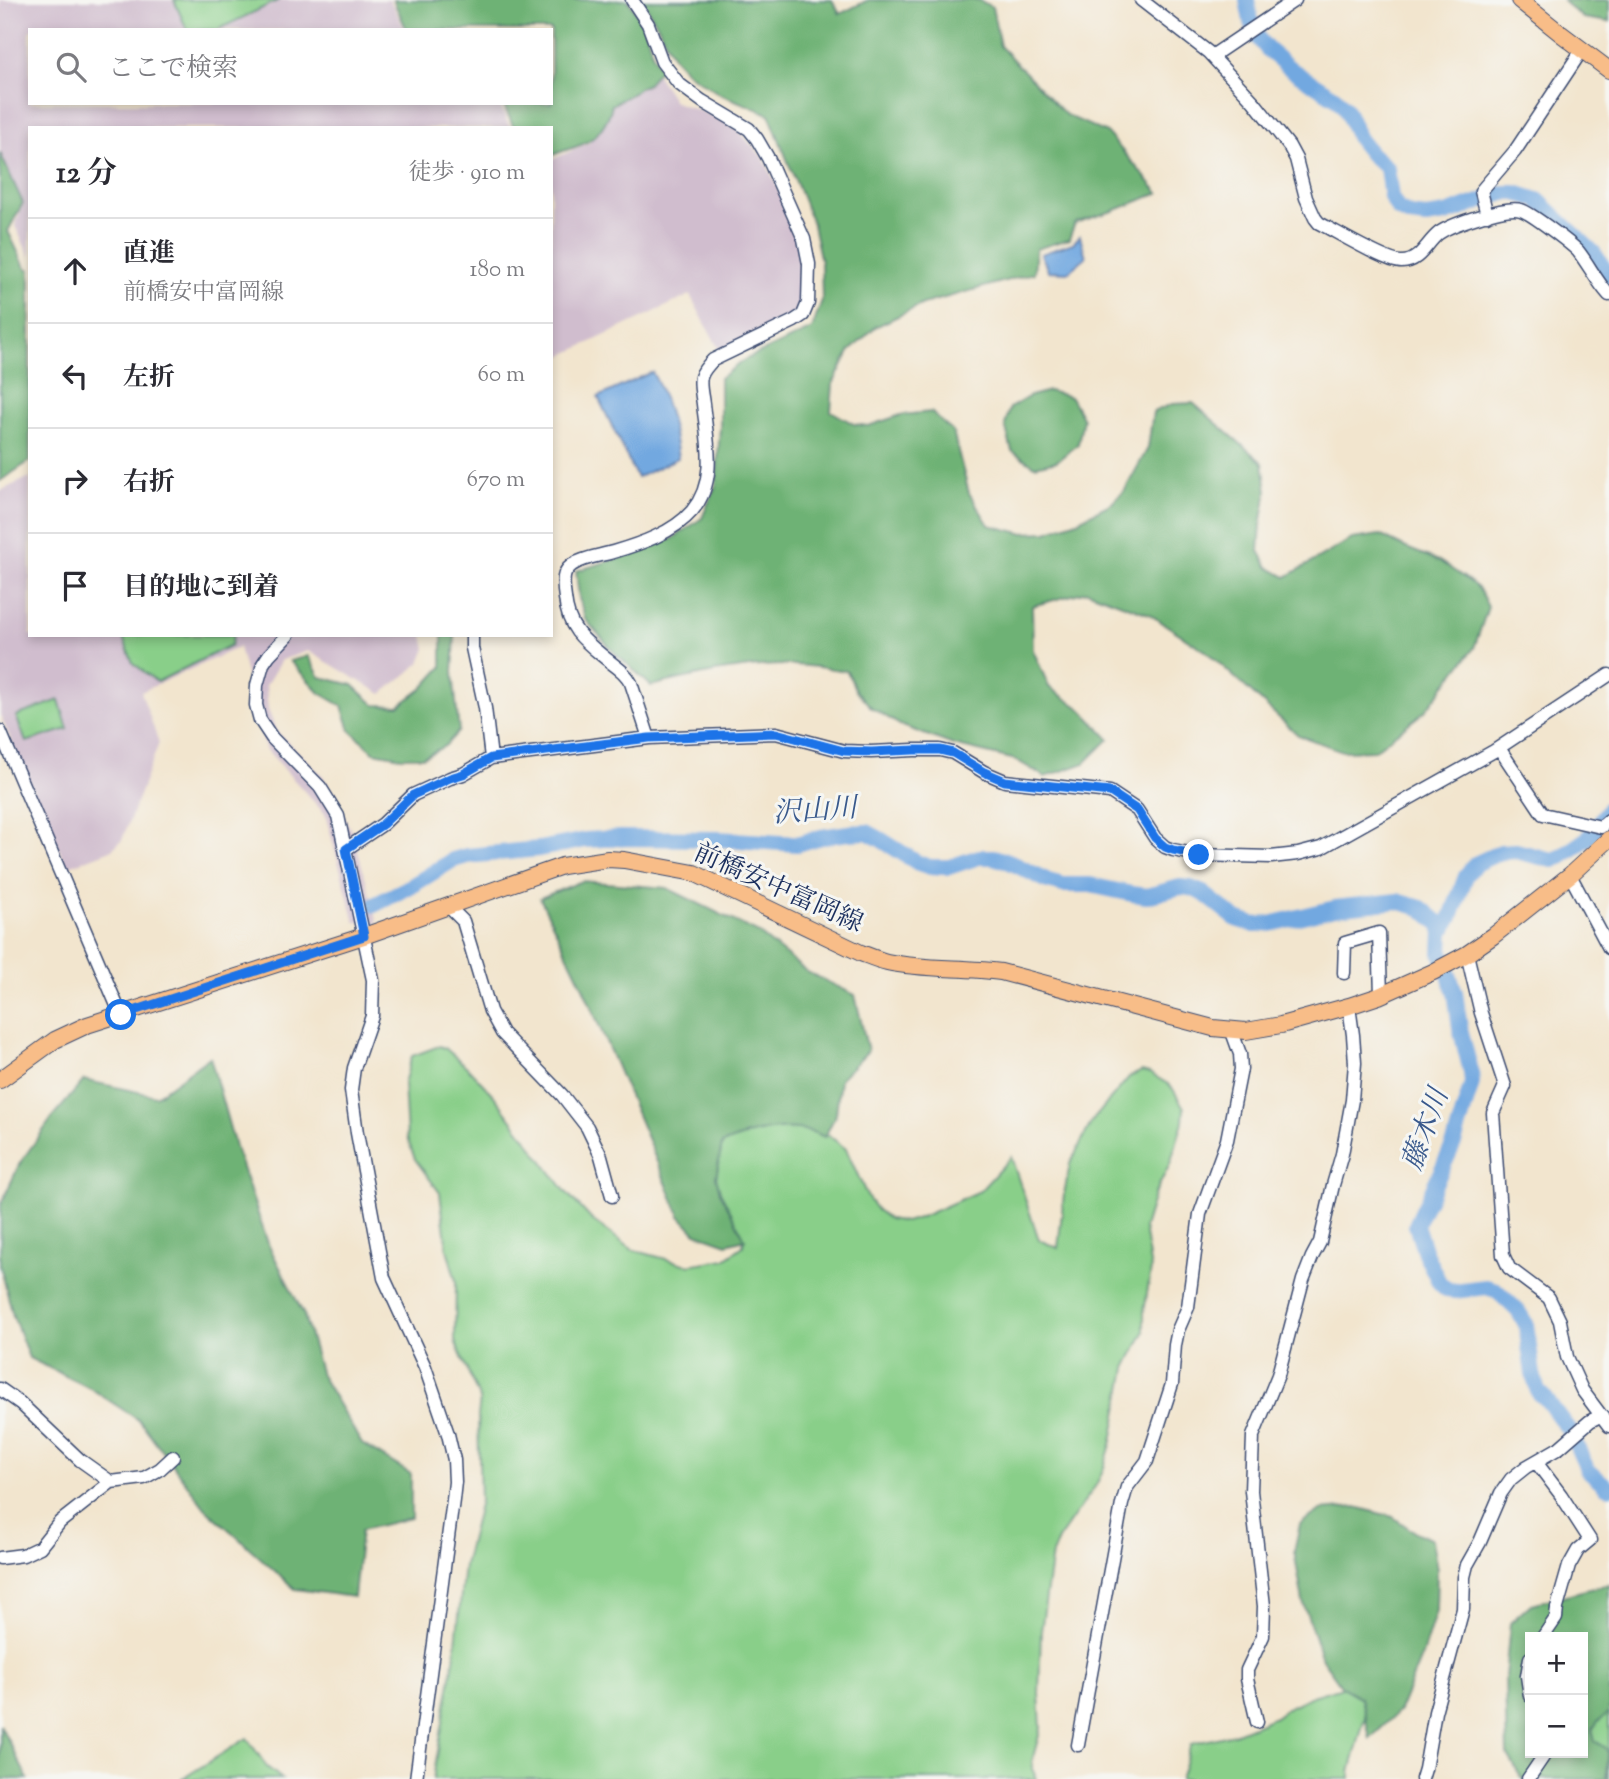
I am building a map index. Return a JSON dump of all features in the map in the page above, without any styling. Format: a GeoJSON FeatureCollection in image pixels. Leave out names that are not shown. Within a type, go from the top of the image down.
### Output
{"type":"FeatureCollection","features":[{"type":"Feature","properties":{"kind":"main road"},"geometry":{"type":"LineString","coordinates":[[1519,0],[1609,70]]}},
{"type":"Feature","properties":{"kind":"main road"},"geometry":{"type":"LineString","coordinates":[[1464,956],[1570,875],[1609,839]]}},
{"type":"Feature","properties":{"kind":"main road","name":"前橋安中富岡線"},"geometry":{"type":"LineString","coordinates":[[0,1080],[55,1040],[87,1026],[364,936],[562,866],[608,859],[694,873],[861,953],[886,961],[916,966],[1001,972],[1213,1028],[1246,1031],[1281,1025],[1349,1006],[1381,995],[1464,956]]}},
{"type":"Feature","properties":{"kind":"street"},"geometry":{"type":"LineString","coordinates":[[632,0],[648,24],[662,62],[679,84],[749,129],[757,139],[804,239],[810,288],[803,315],[713,360],[706,367],[701,382],[708,454],[707,484],[701,499],[689,514],[673,527],[636,544],[586,559],[565,571],[565,595],[571,624],[586,642],[627,675],[649,738]]}},
{"type":"Feature","properties":{"kind":"street"},"geometry":{"type":"LineString","coordinates":[[1141,0],[1212,56],[1254,102],[1296,159],[1306,198],[1319,223],[1384,257],[1404,262],[1422,252],[1441,232],[1476,217],[1510,209],[1521,210],[1577,250],[1607,290]]}},
{"type":"Feature","properties":{"kind":"street"},"geometry":{"type":"LineString","coordinates":[[1212,56],[1296,0]]}},
{"type":"Feature","properties":{"kind":"street"},"geometry":{"type":"LineString","coordinates":[[1487,215],[1481,191],[1516,151],[1582,50]]}},
{"type":"Feature","properties":{"kind":"street"},"geometry":{"type":"LineString","coordinates":[[286,637],[263,664],[257,685],[256,705],[260,720],[272,738],[320,787],[338,816],[373,980],[372,1016],[354,1068],[351,1090],[357,1133],[384,1278],[425,1367],[448,1433],[454,1460],[453,1500],[416,1779]]}},
{"type":"Feature","properties":{"kind":"street"},"geometry":{"type":"LineString","coordinates":[[472,637],[491,758]]}},
{"type":"Feature","properties":{"kind":"street"},"geometry":{"type":"LineString","coordinates":[[346,849],[383,824],[413,795],[463,774],[491,758],[649,738],[776,733],[844,751],[940,750],[953,753],[1005,781],[1110,792],[1137,810],[1155,838],[1173,850],[1199,855],[1240,857],[1298,854],[1321,848],[1499,748],[1609,675]]}},
{"type":"Feature","properties":{"kind":"street"},"geometry":{"type":"LineString","coordinates":[[0,732],[121,1015]]}},
{"type":"Feature","properties":{"kind":"street"},"geometry":{"type":"LineString","coordinates":[[1499,748],[1543,814],[1601,827],[1609,820]]}},
{"type":"Feature","properties":{"kind":"street"},"geometry":{"type":"LineString","coordinates":[[1570,875],[1609,948]]}},
{"type":"Feature","properties":{"kind":"street"},"geometry":{"type":"LineString","coordinates":[[448,906],[463,921],[490,1011],[502,1033],[562,1095],[587,1127],[601,1156],[612,1196]]}},
{"type":"Feature","properties":{"kind":"street"},"geometry":{"type":"LineString","coordinates":[[1344,973],[1345,943],[1378,933],[1381,995]]}},
{"type":"Feature","properties":{"kind":"street"},"geometry":{"type":"LineString","coordinates":[[1464,956],[1505,1086],[1493,1113],[1503,1255],[1509,1269],[1549,1298],[1560,1321],[1567,1357],[1582,1390],[1604,1421]]}},
{"type":"Feature","properties":{"kind":"street"},"geometry":{"type":"LineString","coordinates":[[1257,1722],[1247,1679],[1247,1671],[1264,1636],[1264,1606],[1251,1502],[1253,1436],[1278,1375],[1303,1280],[1320,1242],[1342,1154],[1352,1100],[1355,1063],[1349,1006]]}},
{"type":"Feature","properties":{"kind":"street"},"geometry":{"type":"LineString","coordinates":[[1078,1745],[1122,1504],[1127,1487],[1147,1461],[1172,1384],[1175,1345],[1188,1307],[1200,1214],[1227,1140],[1241,1069],[1240,1054],[1231,1029]]}},
{"type":"Feature","properties":{"kind":"street"},"geometry":{"type":"LineString","coordinates":[[0,1389],[20,1403],[80,1460],[111,1482]]}},
{"type":"Feature","properties":{"kind":"street"},"geometry":{"type":"LineString","coordinates":[[1422,1779],[1435,1712],[1463,1609],[1467,1565],[1502,1493],[1511,1479],[1559,1448],[1590,1421],[1604,1421]]}},
{"type":"Feature","properties":{"kind":"street"},"geometry":{"type":"LineString","coordinates":[[0,1558],[23,1555],[40,1547],[60,1522],[111,1482],[144,1478],[173,1457]]}},
{"type":"Feature","properties":{"kind":"street"},"geometry":{"type":"LineString","coordinates":[[1535,1462],[1590,1540],[1578,1550],[1569,1566],[1556,1618],[1546,1632]]}},
{"type":"Feature","properties":{"kind":"street"},"geometry":{"type":"LineString","coordinates":[[1528,1779],[1542,1758]]}},
{"type":"Feature","properties":{"kind":"shaded area"},"geometry":{"type":"Polygon","coordinates":[[[0,0],[390,0],[404,28],[28,28],[28,105],[500,105],[509,126],[28,126],[28,253],[15,226],[23,203],[0,153],[0,0]]]}},
{"type":"Feature","properties":{"kind":"shaded area"},"geometry":{"type":"Polygon","coordinates":[[[648,62],[675,102],[736,128],[764,159],[799,234],[806,303],[797,316],[720,351],[690,295],[553,360],[553,159],[589,143],[608,100],[648,62]]]}},
{"type":"Feature","properties":{"kind":"shaded area"},"geometry":{"type":"Polygon","coordinates":[[[28,478],[28,637],[423,637],[426,649],[420,663],[382,694],[308,651],[281,660],[266,685],[268,710],[277,732],[323,776],[353,834],[378,923],[355,922],[325,814],[265,748],[239,647],[141,692],[159,743],[122,840],[111,850],[67,867],[0,715],[0,491],[28,478]]]}},
{"type":"Feature","properties":{"kind":"green space"},"geometry":{"type":"Polygon","coordinates":[[[174,0],[279,0],[221,28],[186,28],[174,0]]]}},
{"type":"Feature","properties":{"kind":"green space"},"geometry":{"type":"Polygon","coordinates":[[[393,0],[628,0],[645,27],[652,53],[660,69],[648,84],[612,105],[598,133],[583,144],[553,155],[553,126],[513,126],[504,105],[553,105],[553,28],[406,28],[393,0]]]}},
{"type":"Feature","properties":{"kind":"green space"},"geometry":{"type":"Polygon","coordinates":[[[642,0],[832,0],[840,14],[868,0],[979,0],[992,7],[1000,46],[1066,115],[1107,133],[1159,193],[1075,223],[1069,239],[1036,249],[1034,273],[923,304],[875,327],[849,352],[833,384],[831,411],[854,424],[868,426],[901,415],[931,412],[953,432],[969,493],[989,525],[1021,533],[1047,532],[1077,521],[1112,503],[1125,490],[1148,448],[1153,412],[1172,404],[1193,403],[1263,463],[1267,491],[1259,551],[1268,567],[1286,577],[1352,539],[1380,535],[1439,561],[1479,589],[1488,607],[1474,648],[1425,711],[1375,750],[1342,751],[1298,735],[1207,652],[1149,614],[1087,591],[1032,606],[1033,650],[1049,687],[1081,709],[1109,739],[1085,763],[1045,777],[1016,760],[953,745],[900,725],[872,708],[856,691],[847,671],[799,665],[756,666],[651,686],[613,651],[585,619],[576,571],[672,539],[702,518],[716,485],[720,378],[744,360],[812,329],[822,300],[821,262],[813,225],[769,114],[720,94],[689,74],[673,57],[642,0]]]}},
{"type":"Feature","properties":{"kind":"green space"},"geometry":{"type":"Polygon","coordinates":[[[1563,0],[1609,0],[1609,22],[1583,18],[1563,0]]]}},
{"type":"Feature","properties":{"kind":"green space"},"geometry":{"type":"Polygon","coordinates":[[[0,153],[23,203],[8,231],[28,269],[28,462],[0,481],[0,153]]]}},
{"type":"Feature","properties":{"kind":"green space"},"geometry":{"type":"Polygon","coordinates":[[[1049,391],[1071,397],[1083,419],[1078,444],[1057,461],[1035,466],[1012,451],[1005,425],[1010,408],[1030,396],[1049,391]]]}},
{"type":"Feature","properties":{"kind":"green space"},"geometry":{"type":"Polygon","coordinates":[[[123,637],[233,637],[231,645],[157,682],[133,663],[123,637]]]}},
{"type":"Feature","properties":{"kind":"green space"},"geometry":{"type":"Polygon","coordinates":[[[442,637],[455,637],[453,672],[459,731],[445,746],[423,757],[401,757],[374,752],[350,730],[342,706],[320,693],[290,661],[308,656],[320,677],[353,685],[375,705],[399,706],[423,688],[442,667],[442,637]]]}},
{"type":"Feature","properties":{"kind":"green space"},"geometry":{"type":"Polygon","coordinates":[[[59,700],[68,729],[26,742],[16,716],[59,700]]]}},
{"type":"Feature","properties":{"kind":"green space"},"geometry":{"type":"Polygon","coordinates":[[[582,881],[667,888],[757,932],[807,972],[855,995],[868,1051],[840,1079],[836,1114],[825,1137],[787,1128],[747,1135],[722,1144],[716,1177],[720,1192],[745,1239],[727,1244],[696,1233],[680,1216],[582,985],[540,898],[582,881]]]}},
{"type":"Feature","properties":{"kind":"green space"},"geometry":{"type":"Polygon","coordinates":[[[439,1046],[468,1068],[494,1096],[566,1192],[592,1220],[633,1250],[688,1265],[725,1259],[743,1246],[744,1239],[720,1192],[716,1177],[722,1144],[747,1135],[787,1128],[825,1137],[828,1135],[846,1149],[868,1198],[877,1210],[889,1219],[905,1222],[980,1191],[1011,1157],[1039,1240],[1058,1248],[1070,1164],[1092,1121],[1129,1077],[1142,1071],[1173,1089],[1184,1108],[1183,1122],[1170,1164],[1154,1195],[1144,1228],[1151,1269],[1144,1312],[1144,1332],[1126,1368],[1112,1441],[1103,1471],[1058,1540],[1052,1554],[1041,1631],[1041,1728],[1032,1761],[1032,1769],[1037,1779],[433,1779],[455,1654],[464,1565],[480,1501],[480,1400],[455,1341],[456,1281],[447,1249],[440,1193],[415,1159],[407,1138],[404,1083],[412,1056],[439,1046]]]}},
{"type":"Feature","properties":{"kind":"green space"},"geometry":{"type":"Polygon","coordinates":[[[210,1057],[236,1150],[269,1246],[304,1315],[321,1375],[362,1444],[411,1474],[411,1518],[361,1530],[354,1597],[295,1589],[205,1508],[140,1421],[90,1388],[29,1358],[13,1316],[0,1265],[1,1204],[20,1163],[52,1118],[84,1080],[156,1096],[210,1057]]]}},
{"type":"Feature","properties":{"kind":"green space"},"geometry":{"type":"Polygon","coordinates":[[[1356,1507],[1393,1517],[1432,1540],[1437,1569],[1436,1611],[1422,1655],[1399,1711],[1370,1739],[1361,1698],[1342,1687],[1322,1659],[1303,1602],[1294,1551],[1300,1524],[1321,1510],[1356,1507]]]}},
{"type":"Feature","properties":{"kind":"green space"},"geometry":{"type":"Polygon","coordinates":[[[1609,1584],[1609,1713],[1598,1721],[1592,1730],[1595,1741],[1606,1748],[1608,1753],[1607,1779],[1522,1779],[1507,1754],[1505,1677],[1510,1623],[1531,1604],[1609,1584]]]}},
{"type":"Feature","properties":{"kind":"green space"},"geometry":{"type":"Polygon","coordinates":[[[1342,1687],[1361,1697],[1365,1717],[1350,1779],[1180,1779],[1191,1744],[1234,1734],[1275,1717],[1312,1696],[1342,1687]]]}},
{"type":"Feature","properties":{"kind":"green space"},"geometry":{"type":"Polygon","coordinates":[[[1609,1713],[1609,1779],[1607,1779],[1608,1753],[1595,1741],[1592,1730],[1597,1721],[1609,1713]]]}},
{"type":"Feature","properties":{"kind":"green space"},"geometry":{"type":"Polygon","coordinates":[[[0,1725],[28,1779],[0,1779],[0,1725]]]}},
{"type":"Feature","properties":{"kind":"green space"},"geometry":{"type":"Polygon","coordinates":[[[247,1738],[267,1767],[282,1779],[182,1779],[247,1738]]]}},
{"type":"Feature","properties":{"kind":"water"},"geometry":{"type":"Polygon","coordinates":[[[1080,236],[1086,257],[1068,272],[1048,271],[1041,254],[1073,243],[1080,236]]]}},
{"type":"Feature","properties":{"kind":"water"},"geometry":{"type":"Polygon","coordinates":[[[652,372],[669,414],[678,458],[637,478],[598,397],[652,372]]]}},
{"type":"Feature","properties":{"kind":"waterway"},"geometry":{"type":"LineString","coordinates":[[1247,0],[1258,38],[1268,50],[1292,70],[1336,98],[1345,108],[1359,139],[1387,168],[1391,197],[1398,209],[1410,215],[1426,217],[1446,214],[1504,193],[1516,193],[1538,200],[1594,253],[1609,276]]}},
{"type":"Feature","properties":{"kind":"waterway","name":"藤木川"},"geometry":{"type":"LineString","coordinates":[[1609,809],[1588,838],[1561,857],[1552,860],[1516,851],[1501,852],[1475,864],[1466,876],[1451,917],[1442,931],[1441,953],[1455,992],[1472,1083],[1454,1143],[1416,1225],[1425,1253],[1439,1282],[1446,1289],[1454,1291],[1486,1287],[1496,1290],[1518,1311],[1526,1324],[1538,1392],[1571,1433],[1587,1469],[1609,1487]]}},
{"type":"Feature","properties":{"kind":"waterway","name":"沢山川"},"geometry":{"type":"LineString","coordinates":[[374,905],[453,860],[467,856],[539,849],[586,840],[718,839],[797,844],[821,837],[867,832],[918,863],[930,867],[949,867],[979,857],[993,857],[1063,885],[1090,885],[1147,896],[1180,887],[1191,888],[1203,893],[1236,919],[1255,925],[1270,924],[1335,908],[1397,901],[1421,908],[1445,928]]}},
{"type":"Feature","properties":{"kind":"route"},"geometry":{"type":"LineString","coordinates":[[121,1015],[364,936],[346,849],[383,824],[413,795],[463,774],[491,758],[649,738],[776,733],[844,751],[940,750],[953,753],[1005,781],[1110,792],[1137,810],[1155,838],[1165,847],[1199,855]]}}]}
